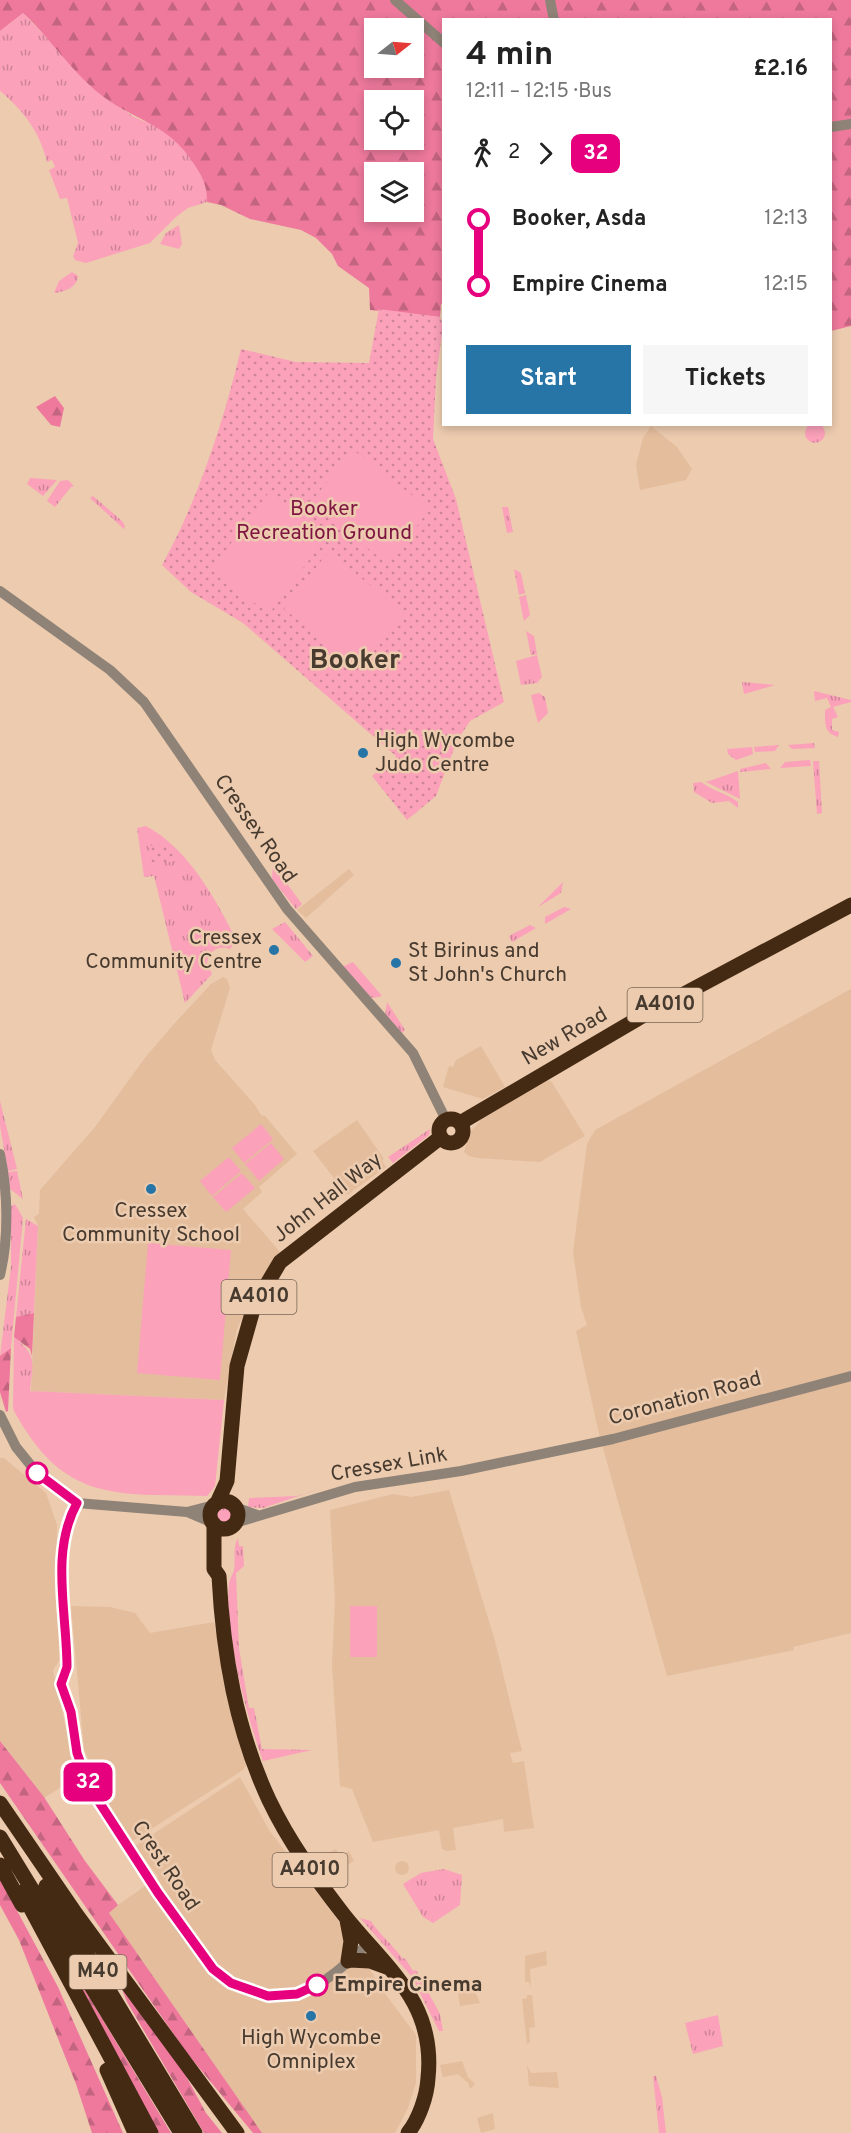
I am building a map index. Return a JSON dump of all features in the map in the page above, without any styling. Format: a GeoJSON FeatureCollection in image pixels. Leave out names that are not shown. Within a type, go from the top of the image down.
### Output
{"type":"FeatureCollection","features":[{"type":"Feature","properties":{"kind":"highway","name":"New Road"},"geometry":{"type":"LineString","coordinates":[[453,1122],[639,1018],[851,905]]}},
{"type":"Feature","properties":{"kind":"highway","name":"John Hall Way"},"geometry":{"type":"LineString","coordinates":[[216,1504],[226,1481],[237,1366],[254,1306],[280,1262],[441,1137],[449,1143],[456,1142],[463,1132],[453,1122]]}},
{"type":"Feature","properties":{"kind":"highway","name":"John Hall Way"},"geometry":{"type":"LineString","coordinates":[[226,1481],[235,1507]]}},
{"type":"Feature","properties":{"kind":"highway"},"geometry":{"type":"LineString","coordinates":[[216,1504],[228,1502],[235,1507]]}},
{"type":"Feature","properties":{"kind":"highway","name":"A4010"},"geometry":{"type":"LineString","coordinates":[[216,1504],[210,1516],[213,1523],[214,1569],[219,1576]]}},
{"type":"Feature","properties":{"kind":"highway","name":"A4010"},"geometry":{"type":"LineString","coordinates":[[235,1507],[237,1515],[226,1541],[219,1576],[227,1668],[254,1763],[284,1829],[304,1862],[347,1919],[392,1969],[417,2007],[428,2039],[428,2084],[410,2131]]}},
{"type":"Feature","properties":{"kind":"highway"},"geometry":{"type":"LineString","coordinates":[[213,1523],[221,1528],[234,1523]]}},
{"type":"Feature","properties":{"kind":"highway","name":"M40"},"geometry":{"type":"LineString","coordinates":[[0,1803],[76,1914],[237,2133]]}},
{"type":"Feature","properties":{"kind":"highway","name":"M40"},"geometry":{"type":"LineString","coordinates":[[0,1812],[195,2133]]}},
{"type":"Feature","properties":{"kind":"highway","name":"M40"},"geometry":{"type":"LineString","coordinates":[[0,1837],[181,2133]]}},
{"type":"Feature","properties":{"kind":"highway","name":"M40"},"geometry":{"type":"LineString","coordinates":[[0,1852],[151,2133]]}},
{"type":"Feature","properties":{"kind":"highway","name":"M40"},"geometry":{"type":"LineString","coordinates":[[0,1865],[51,1959],[135,2133]]}},
{"type":"Feature","properties":{"kind":"highway"},"geometry":{"type":"LineString","coordinates":[[347,1919],[351,1941],[349,1960],[370,1961],[392,1969]]}},
{"type":"Feature","properties":{"kind":"street"},"geometry":{"type":"LineString","coordinates":[[395,0],[442,41]]}},
{"type":"Feature","properties":{"kind":"street"},"geometry":{"type":"LineString","coordinates":[[550,0],[554,18]]}},
{"type":"Feature","properties":{"kind":"street"},"geometry":{"type":"LineString","coordinates":[[832,127],[851,124]]}},
{"type":"Feature","properties":{"kind":"street","name":"Cressex Road"},"geometry":{"type":"LineString","coordinates":[[0,591],[116,675],[144,702],[288,909],[412,1053],[453,1122]]}},
{"type":"Feature","properties":{"kind":"street"},"geometry":{"type":"LineString","coordinates":[[0,1154],[4,1180],[6,1253],[0,1275]]}},
{"type":"Feature","properties":{"kind":"street","name":"Coronation Road"},"geometry":{"type":"LineString","coordinates":[[529,1456],[632,1434],[851,1376]]}},
{"type":"Feature","properties":{"kind":"street"},"geometry":{"type":"LineString","coordinates":[[0,1415],[16,1448],[37,1473],[77,1503],[187,1512],[213,1523]]}},
{"type":"Feature","properties":{"kind":"street","name":"Cressex Link"},"geometry":{"type":"LineString","coordinates":[[234,1523],[355,1488],[441,1475],[529,1456]]}},
{"type":"Feature","properties":{"kind":"street","name":"Crest Road"},"geometry":{"type":"LineString","coordinates":[[77,1503],[71,1514],[63,1546],[67,1667],[61,1684],[71,1712],[77,1753],[90,1788],[188,1935],[213,1969],[231,1983],[268,1996],[297,1994],[320,1983],[369,1943]]}},
{"type":"Feature","properties":{"kind":"street"},"geometry":{"type":"LineString","coordinates":[[187,1512],[216,1504]]}},
{"type":"Feature","properties":{"kind":"street"},"geometry":{"type":"LineString","coordinates":[[235,1507],[257,1515]]}},
{"type":"Feature","properties":{"kind":"shaded area"},"geometry":{"type":"Polygon","coordinates":[[[651,426],[677,447],[692,469],[686,480],[640,490],[636,465],[643,438],[651,426]]]}},
{"type":"Feature","properties":{"kind":"shaded area"},"geometry":{"type":"Polygon","coordinates":[[[349,869],[354,875],[306,918],[297,910],[349,869]]]}},
{"type":"Feature","properties":{"kind":"shaded area","name":"Cressex Community School"},"geometry":{"type":"Polygon","coordinates":[[[223,977],[227,979],[230,988],[211,1050],[215,1060],[297,1154],[259,1187],[262,1192],[243,1209],[280,1252],[256,1287],[237,1329],[224,1400],[31,1391],[38,1226],[34,1217],[39,1214],[40,1190],[95,1127],[144,1059],[173,1025],[211,984],[223,977]]]}},
{"type":"Feature","properties":{"kind":"shaded area"},"geometry":{"type":"Polygon","coordinates":[[[851,989],[851,1633],[793,1647],[794,1650],[667,1676],[599,1434],[576,1331],[587,1325],[581,1307],[573,1252],[587,1144],[595,1130],[851,989]]]}},
{"type":"Feature","properties":{"kind":"shaded area"},"geometry":{"type":"Polygon","coordinates":[[[481,1046],[505,1087],[483,1099],[443,1087],[449,1066],[453,1067],[456,1060],[481,1046]]]}},
{"type":"Feature","properties":{"kind":"shaded area"},"geometry":{"type":"Polygon","coordinates":[[[544,1080],[551,1081],[585,1136],[540,1162],[477,1158],[464,1152],[470,1132],[483,1118],[544,1080]]]}},
{"type":"Feature","properties":{"kind":"shaded area"},"geometry":{"type":"Polygon","coordinates":[[[357,1120],[384,1159],[382,1161],[386,1167],[347,1195],[313,1151],[357,1120]]]}},
{"type":"Feature","properties":{"kind":"shaded area"},"geometry":{"type":"Polygon","coordinates":[[[0,1458],[4,1458],[46,1493],[57,1525],[56,1580],[61,1658],[53,1670],[77,1777],[44,1798],[0,1741],[0,1458]]]}},
{"type":"Feature","properties":{"kind":"shaded area"},"geometry":{"type":"Polygon","coordinates":[[[449,1490],[495,1641],[522,1751],[510,1753],[513,1763],[524,1761],[534,1828],[504,1832],[503,1819],[453,1828],[456,1850],[446,1851],[442,1849],[439,1830],[373,1842],[352,1789],[340,1786],[332,1665],[335,1599],[330,1510],[393,1494],[411,1497],[449,1490]]]}},
{"type":"Feature","properties":{"kind":"shaded area"},"geometry":{"type":"Polygon","coordinates":[[[71,1606],[110,1607],[135,1613],[150,1633],[214,1622],[231,1714],[248,1763],[243,1770],[131,1842],[106,1800],[84,1749],[71,1606]]]}},
{"type":"Feature","properties":{"kind":"shaded area"},"geometry":{"type":"Polygon","coordinates":[[[240,1777],[269,1830],[343,1927],[386,1995],[416,2035],[416,2083],[408,2108],[395,2133],[262,2133],[108,1912],[158,1877],[135,1846],[240,1777]]]}},
{"type":"Feature","properties":{"kind":"shaded area"},"geometry":{"type":"Polygon","coordinates":[[[336,1849],[340,1856],[349,1851],[354,1861],[332,1874],[334,1878],[329,1881],[315,1860],[336,1849]]]}},
{"type":"Feature","properties":{"kind":"shaded area"},"geometry":{"type":"Polygon","coordinates":[[[402,1861],[407,1863],[409,1868],[407,1873],[402,1875],[397,1873],[395,1868],[397,1863],[402,1861]]]}},
{"type":"Feature","properties":{"kind":"shaded area"},"geometry":{"type":"Polygon","coordinates":[[[546,1951],[547,1965],[530,1969],[531,1987],[529,1982],[525,1982],[525,1956],[546,1951]]]}},
{"type":"Feature","properties":{"kind":"shaded area"},"geometry":{"type":"Polygon","coordinates":[[[472,1984],[480,2003],[460,2006],[457,1987],[472,1984]]]}},
{"type":"Feature","properties":{"kind":"shaded area"},"geometry":{"type":"Polygon","coordinates":[[[527,1995],[532,1995],[535,2027],[529,2028],[530,2042],[527,2044],[522,1999],[527,1998],[527,1995]]]}},
{"type":"Feature","properties":{"kind":"shaded area"},"geometry":{"type":"Polygon","coordinates":[[[462,2061],[468,2077],[475,2084],[470,2089],[468,2083],[458,2074],[443,2077],[440,2065],[462,2061]]]}},
{"type":"Feature","properties":{"kind":"shaded area"},"geometry":{"type":"Polygon","coordinates":[[[527,2065],[531,2073],[557,2072],[559,2088],[529,2086],[527,2065]]]}},
{"type":"Feature","properties":{"kind":"shaded area"},"geometry":{"type":"Polygon","coordinates":[[[493,2113],[495,2129],[481,2133],[477,2118],[493,2113]]]}},
{"type":"Feature","properties":{"kind":"green space"},"geometry":{"type":"Polygon","coordinates":[[[0,0],[545,0],[550,18],[442,18],[442,304],[440,317],[370,310],[369,288],[338,266],[332,254],[316,238],[301,230],[250,219],[221,205],[207,202],[202,178],[184,150],[161,130],[109,101],[96,91],[23,13],[0,31],[0,0]]]}},
{"type":"Feature","properties":{"kind":"green space"},"geometry":{"type":"Polygon","coordinates":[[[553,0],[851,0],[851,121],[832,124],[832,18],[558,18],[553,0]]]}},
{"type":"Feature","properties":{"kind":"green space"},"geometry":{"type":"Polygon","coordinates":[[[23,13],[98,92],[134,117],[163,129],[187,150],[207,187],[207,202],[188,208],[150,243],[86,263],[75,260],[73,256],[78,243],[67,198],[60,199],[49,170],[55,167],[52,160],[47,162],[35,131],[16,106],[0,91],[0,31],[23,13]]]}},
{"type":"Feature","properties":{"kind":"green space"},"geometry":{"type":"Polygon","coordinates":[[[851,126],[851,326],[832,331],[832,129],[851,126]]]}},
{"type":"Feature","properties":{"kind":"green space"},"geometry":{"type":"Polygon","coordinates":[[[179,225],[182,244],[179,249],[160,244],[166,233],[179,225]]]}},
{"type":"Feature","properties":{"kind":"green space"},"geometry":{"type":"Polygon","coordinates":[[[72,272],[78,276],[75,284],[66,290],[54,293],[59,281],[72,272]]]}},
{"type":"Feature","properties":{"kind":"green space","name":"Booker Recreation Ground"},"geometry":{"type":"Polygon","coordinates":[[[379,309],[440,317],[442,333],[436,378],[433,439],[456,499],[504,702],[470,721],[457,741],[436,796],[407,820],[372,776],[396,756],[243,623],[191,592],[162,565],[199,487],[209,460],[241,349],[296,362],[369,363],[379,309]]]}},
{"type":"Feature","properties":{"kind":"green space"},"geometry":{"type":"Polygon","coordinates":[[[55,396],[64,408],[60,427],[51,425],[36,407],[55,396]]]}},
{"type":"Feature","properties":{"kind":"green space"},"geometry":{"type":"Polygon","coordinates":[[[808,426],[822,426],[825,429],[825,437],[819,443],[811,443],[805,437],[805,429],[808,426]]]}},
{"type":"Feature","properties":{"kind":"green space"},"geometry":{"type":"Polygon","coordinates":[[[352,449],[430,509],[388,564],[310,504],[352,449]]]}},
{"type":"Feature","properties":{"kind":"green space"},"geometry":{"type":"Polygon","coordinates":[[[30,478],[57,480],[43,496],[27,484],[30,478]]]}},
{"type":"Feature","properties":{"kind":"green space"},"geometry":{"type":"Polygon","coordinates":[[[68,480],[74,486],[55,507],[47,501],[60,481],[68,480]]]}},
{"type":"Feature","properties":{"kind":"green space"},"geometry":{"type":"Polygon","coordinates":[[[269,492],[327,536],[269,614],[211,570],[269,492]]]}},
{"type":"Feature","properties":{"kind":"green space"},"geometry":{"type":"Polygon","coordinates":[[[93,496],[122,521],[124,529],[90,498],[93,496]]]}},
{"type":"Feature","properties":{"kind":"green space"},"geometry":{"type":"Polygon","coordinates":[[[502,507],[508,507],[513,532],[507,533],[502,507]]]}},
{"type":"Feature","properties":{"kind":"green space"},"geometry":{"type":"Polygon","coordinates":[[[328,552],[405,612],[360,669],[284,609],[328,552]]]}},
{"type":"Feature","properties":{"kind":"green space"},"geometry":{"type":"Polygon","coordinates":[[[514,569],[521,573],[525,593],[519,595],[514,569]]]}},
{"type":"Feature","properties":{"kind":"green space"},"geometry":{"type":"Polygon","coordinates":[[[526,595],[530,615],[524,621],[519,597],[526,595]]]}},
{"type":"Feature","properties":{"kind":"green space"},"geometry":{"type":"Polygon","coordinates":[[[526,631],[534,636],[537,654],[531,655],[526,631]]]}},
{"type":"Feature","properties":{"kind":"green space"},"geometry":{"type":"Polygon","coordinates":[[[537,655],[542,677],[537,683],[521,685],[516,661],[537,655]]]}},
{"type":"Feature","properties":{"kind":"green space"},"geometry":{"type":"Polygon","coordinates":[[[742,682],[775,685],[744,694],[742,682]]]}},
{"type":"Feature","properties":{"kind":"green space"},"geometry":{"type":"Polygon","coordinates":[[[814,691],[851,700],[851,702],[833,707],[838,717],[832,719],[832,730],[839,732],[838,737],[830,733],[826,727],[825,710],[831,707],[827,698],[815,701],[814,691]]]}},
{"type":"Feature","properties":{"kind":"green space"},"geometry":{"type":"Polygon","coordinates":[[[539,693],[545,697],[548,713],[538,723],[531,695],[539,693]]]}},
{"type":"Feature","properties":{"kind":"green space"},"geometry":{"type":"Polygon","coordinates":[[[814,743],[815,748],[792,749],[788,745],[814,743]]]}},
{"type":"Feature","properties":{"kind":"green space"},"geometry":{"type":"Polygon","coordinates":[[[779,745],[775,751],[755,752],[754,747],[779,745]]]}},
{"type":"Feature","properties":{"kind":"green space"},"geometry":{"type":"Polygon","coordinates":[[[752,747],[753,754],[736,760],[728,754],[727,749],[752,747]]]}},
{"type":"Feature","properties":{"kind":"green space"},"geometry":{"type":"Polygon","coordinates":[[[810,760],[811,766],[780,768],[785,762],[810,760]]]}},
{"type":"Feature","properties":{"kind":"green space"},"geometry":{"type":"Polygon","coordinates":[[[813,761],[819,761],[822,813],[817,814],[813,761]]]}},
{"type":"Feature","properties":{"kind":"green space"},"geometry":{"type":"Polygon","coordinates":[[[766,763],[771,769],[740,772],[740,769],[766,763]]]}},
{"type":"Feature","properties":{"kind":"green space"},"geometry":{"type":"Polygon","coordinates":[[[738,771],[740,799],[706,782],[738,771]]]}},
{"type":"Feature","properties":{"kind":"green space"},"geometry":{"type":"Polygon","coordinates":[[[701,782],[738,802],[738,808],[729,801],[712,803],[694,792],[693,783],[701,782]]]}},
{"type":"Feature","properties":{"kind":"green space"},"geometry":{"type":"Polygon","coordinates":[[[146,826],[175,848],[200,877],[237,941],[230,949],[222,948],[212,952],[207,963],[212,974],[185,1003],[154,876],[144,877],[137,828],[146,826]]]}},
{"type":"Feature","properties":{"kind":"green space"},"geometry":{"type":"Polygon","coordinates":[[[166,843],[174,850],[171,862],[151,862],[149,846],[166,843]]]}},
{"type":"Feature","properties":{"kind":"green space"},"geometry":{"type":"Polygon","coordinates":[[[273,865],[302,904],[296,909],[272,879],[273,865]]]}},
{"type":"Feature","properties":{"kind":"green space"},"geometry":{"type":"Polygon","coordinates":[[[563,882],[561,893],[538,907],[563,882]]]}},
{"type":"Feature","properties":{"kind":"green space"},"geometry":{"type":"Polygon","coordinates":[[[564,907],[571,909],[545,924],[545,917],[564,907]]]}},
{"type":"Feature","properties":{"kind":"green space"},"geometry":{"type":"Polygon","coordinates":[[[285,922],[313,956],[305,962],[272,929],[285,922]]]}},
{"type":"Feature","properties":{"kind":"green space"},"geometry":{"type":"Polygon","coordinates":[[[530,925],[536,928],[512,942],[509,936],[530,925]]]}},
{"type":"Feature","properties":{"kind":"green space"},"geometry":{"type":"Polygon","coordinates":[[[353,962],[382,996],[373,998],[369,996],[342,967],[353,962]]]}},
{"type":"Feature","properties":{"kind":"green space"},"geometry":{"type":"Polygon","coordinates":[[[387,1002],[405,1030],[401,1034],[385,1016],[387,1002]]]}},
{"type":"Feature","properties":{"kind":"green space"},"geometry":{"type":"Polygon","coordinates":[[[0,1101],[17,1169],[8,1171],[0,1126],[0,1101]]]}},
{"type":"Feature","properties":{"kind":"green space"},"geometry":{"type":"Polygon","coordinates":[[[261,1124],[273,1139],[244,1163],[232,1148],[261,1124]]]}},
{"type":"Feature","properties":{"kind":"green space"},"geometry":{"type":"Polygon","coordinates":[[[430,1129],[429,1135],[393,1163],[388,1157],[430,1129]]]}},
{"type":"Feature","properties":{"kind":"green space"},"geometry":{"type":"Polygon","coordinates":[[[271,1143],[284,1159],[259,1181],[245,1164],[271,1143]]]}},
{"type":"Feature","properties":{"kind":"green space"},"geometry":{"type":"Polygon","coordinates":[[[229,1157],[241,1171],[212,1196],[200,1181],[229,1157]]]}},
{"type":"Feature","properties":{"kind":"green space"},"geometry":{"type":"Polygon","coordinates":[[[17,1171],[23,1199],[10,1189],[8,1172],[17,1171]]]}},
{"type":"Feature","properties":{"kind":"green space"},"geometry":{"type":"Polygon","coordinates":[[[242,1173],[255,1188],[226,1212],[213,1197],[242,1173]]]}},
{"type":"Feature","properties":{"kind":"green space"},"geometry":{"type":"Polygon","coordinates":[[[15,1204],[23,1218],[11,1348],[0,1356],[11,1267],[11,1206],[15,1204]]]}},
{"type":"Feature","properties":{"kind":"green space"},"geometry":{"type":"Polygon","coordinates":[[[26,1219],[38,1226],[34,1313],[16,1317],[26,1219]]]}},
{"type":"Feature","properties":{"kind":"green space"},"geometry":{"type":"Polygon","coordinates":[[[148,1243],[231,1250],[220,1380],[137,1373],[148,1243]]]}},
{"type":"Feature","properties":{"kind":"green space"},"geometry":{"type":"Polygon","coordinates":[[[34,1313],[32,1356],[30,1349],[14,1337],[16,1317],[34,1313]]]}},
{"type":"Feature","properties":{"kind":"green space"},"geometry":{"type":"Polygon","coordinates":[[[14,1337],[31,1356],[32,1367],[30,1393],[13,1409],[14,1337]]]}},
{"type":"Feature","properties":{"kind":"green space"},"geometry":{"type":"Polygon","coordinates":[[[11,1348],[8,1411],[6,1412],[0,1392],[0,1356],[11,1348]]]}},
{"type":"Feature","properties":{"kind":"green space"},"geometry":{"type":"Polygon","coordinates":[[[31,1391],[224,1400],[215,1486],[207,1496],[144,1495],[93,1487],[71,1477],[51,1462],[32,1439],[13,1409],[31,1391]]]}},
{"type":"Feature","properties":{"kind":"green space"},"geometry":{"type":"Polygon","coordinates":[[[319,1489],[263,1508],[248,1507],[249,1498],[297,1496],[319,1489]]]}},
{"type":"Feature","properties":{"kind":"green space"},"geometry":{"type":"Polygon","coordinates":[[[225,1506],[233,1514],[225,1522],[217,1514],[225,1506]]]}},
{"type":"Feature","properties":{"kind":"green space"},"geometry":{"type":"Polygon","coordinates":[[[238,1538],[239,1546],[243,1546],[244,1566],[236,1573],[239,1648],[249,1708],[254,1708],[262,1749],[312,1750],[263,1761],[243,1697],[230,1626],[229,1583],[234,1570],[238,1538]]]}},
{"type":"Feature","properties":{"kind":"green space"},"geometry":{"type":"Polygon","coordinates":[[[350,1606],[377,1606],[377,1657],[350,1657],[350,1606]]]}},
{"type":"Feature","properties":{"kind":"green space"},"geometry":{"type":"Polygon","coordinates":[[[0,1741],[44,1797],[85,1861],[118,1905],[109,1913],[262,2133],[253,2133],[186,2052],[0,1783],[0,1741]]]}},
{"type":"Feature","properties":{"kind":"green space"},"geometry":{"type":"Polygon","coordinates":[[[444,1869],[462,1875],[460,1905],[433,1923],[423,1917],[403,1884],[421,1873],[444,1869]]]}},
{"type":"Feature","properties":{"kind":"green space"},"geometry":{"type":"Polygon","coordinates":[[[0,1879],[58,1987],[123,2133],[92,2133],[76,2084],[19,1940],[0,1905],[0,1879]]]}},
{"type":"Feature","properties":{"kind":"green space"},"geometry":{"type":"Polygon","coordinates":[[[360,1918],[371,1921],[403,1959],[405,1958],[413,1971],[416,1970],[440,2014],[443,2031],[439,2031],[412,1977],[360,1918]]]}},
{"type":"Feature","properties":{"kind":"green space"},"geometry":{"type":"Polygon","coordinates":[[[115,1972],[180,2065],[206,2113],[222,2133],[204,2133],[127,2002],[115,1972]]]}},
{"type":"Feature","properties":{"kind":"green space"},"geometry":{"type":"Polygon","coordinates":[[[83,1987],[171,2133],[156,2133],[83,1998],[83,1987]]]}},
{"type":"Feature","properties":{"kind":"green space"},"geometry":{"type":"Polygon","coordinates":[[[718,2015],[723,2046],[693,2054],[685,2023],[718,2015]]]}},
{"type":"Feature","properties":{"kind":"green space"},"geometry":{"type":"Polygon","coordinates":[[[653,2076],[656,2076],[662,2097],[666,2133],[659,2133],[653,2076]]]}},
{"type":"Feature","properties":{"kind":"bus line","name":"32"},"geometry":{"type":"LineString","coordinates":[[37,1473],[77,1503],[71,1514],[63,1546],[62,1574],[67,1667],[61,1684],[69,1702],[77,1753],[90,1788],[158,1893],[213,1969],[231,1983],[254,1993],[268,1996],[297,1994],[317,1985]]}},
{"type":"Feature","properties":{"kind":"place","name":"High Wycombe Judo Centre"},"geometry":{"type":"Point","coordinates":[363,753]}},
{"type":"Feature","properties":{"kind":"place","name":"Cressex Community Centre"},"geometry":{"type":"Point","coordinates":[274,950]}},
{"type":"Feature","properties":{"kind":"place","name":"St Birinus and St John's Church"},"geometry":{"type":"Point","coordinates":[396,963]}},
{"type":"Feature","properties":{"kind":"place","name":"Cressex Community School"},"geometry":{"type":"Point","coordinates":[151,1189]}},
{"type":"Feature","properties":{"kind":"place","name":"Empire Cinema"},"geometry":{"type":"Point","coordinates":[317,1985]}},
{"type":"Feature","properties":{"kind":"place","name":"High Wycombe Omniplex"},"geometry":{"type":"Point","coordinates":[311,2016]}},
{"type":"Feature","properties":{"kind":"district","name":"Booker"},"geometry":{"type":"Point","coordinates":[355,661]}}]}
